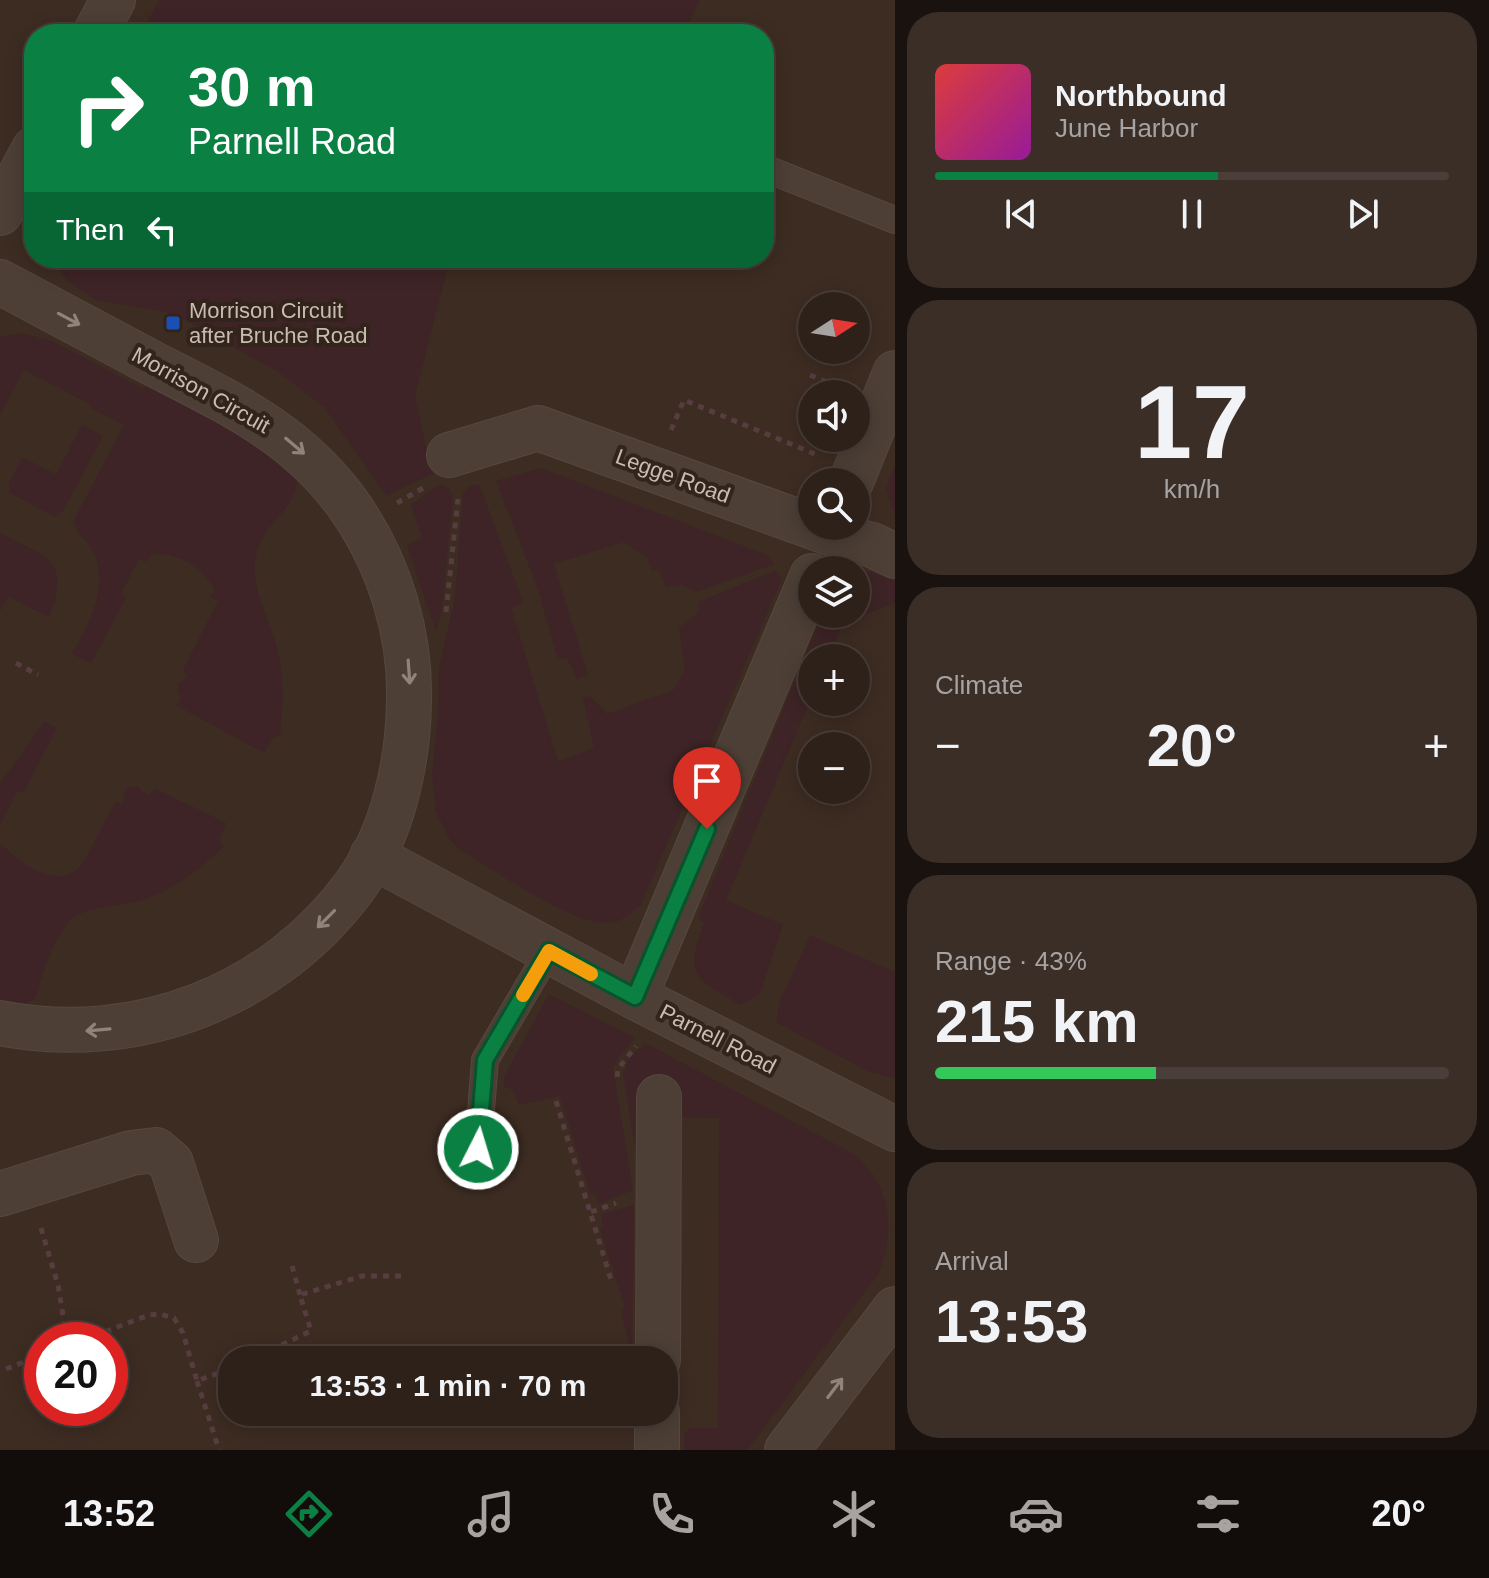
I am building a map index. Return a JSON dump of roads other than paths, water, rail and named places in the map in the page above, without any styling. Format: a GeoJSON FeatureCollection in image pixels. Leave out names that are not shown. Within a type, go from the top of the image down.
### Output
{"type":"FeatureCollection","features":[{"type":"Feature","properties":{"kind":"street"},"geometry":{"type":"LineString","coordinates":[[100,24],[113,0]]}},
{"type":"Feature","properties":{"kind":"street"},"geometry":{"type":"LineString","coordinates":[[0,213],[24,168]]}},
{"type":"Feature","properties":{"kind":"street","name":"Morrison Circuit"},"geometry":{"type":"LineString","coordinates":[[0,282],[266,424],[299,449],[353,512],[388,578],[401,624],[409,672],[409,718],[402,772],[392,808],[372,856],[345,899],[316,929],[260,975],[220,998],[164,1018],[118,1028],[49,1031],[0,1023]]}},
{"type":"Feature","properties":{"kind":"street"},"geometry":{"type":"LineString","coordinates":[[836,468],[895,373]]}},
{"type":"Feature","properties":{"kind":"street","name":"Legge Road"},"geometry":{"type":"LineString","coordinates":[[449,455],[538,428],[826,543],[872,545],[895,556]]}},
{"type":"Feature","properties":{"kind":"street"},"geometry":{"type":"LineString","coordinates":[[635,997],[798,609]]}},
{"type":"Feature","properties":{"kind":"street","name":"Parnell Road"},"geometry":{"type":"LineString","coordinates":[[372,856],[635,997],[895,1129]]}},
{"type":"Feature","properties":{"kind":"street"},"geometry":{"type":"LineString","coordinates":[[658,1346],[659,1097]]}},
{"type":"Feature","properties":{"kind":"street"},"geometry":{"type":"LineString","coordinates":[[0,1194],[131,1153],[156,1150],[171,1163],[196,1240]]}},
{"type":"Feature","properties":{"kind":"street"},"geometry":{"type":"LineString","coordinates":[[787,1450],[895,1309]]}},
{"type":"Feature","properties":{"kind":"street"},"geometry":{"type":"LineString","coordinates":[[657,1426],[657,1450]]}},
{"type":"Feature","properties":{"kind":"lane"},"geometry":{"type":"LineString","coordinates":[[774,172],[895,220]]}},
{"type":"Feature","properties":{"kind":"lane"},"geometry":{"type":"LineString","coordinates":[[478,1149],[485,1060],[549,951]]}},
{"type":"Feature","properties":{"kind":"place","name":"Morrison Circuit after Bruche Road"},"geometry":{"type":"Point","coordinates":[173,323]}}]}
